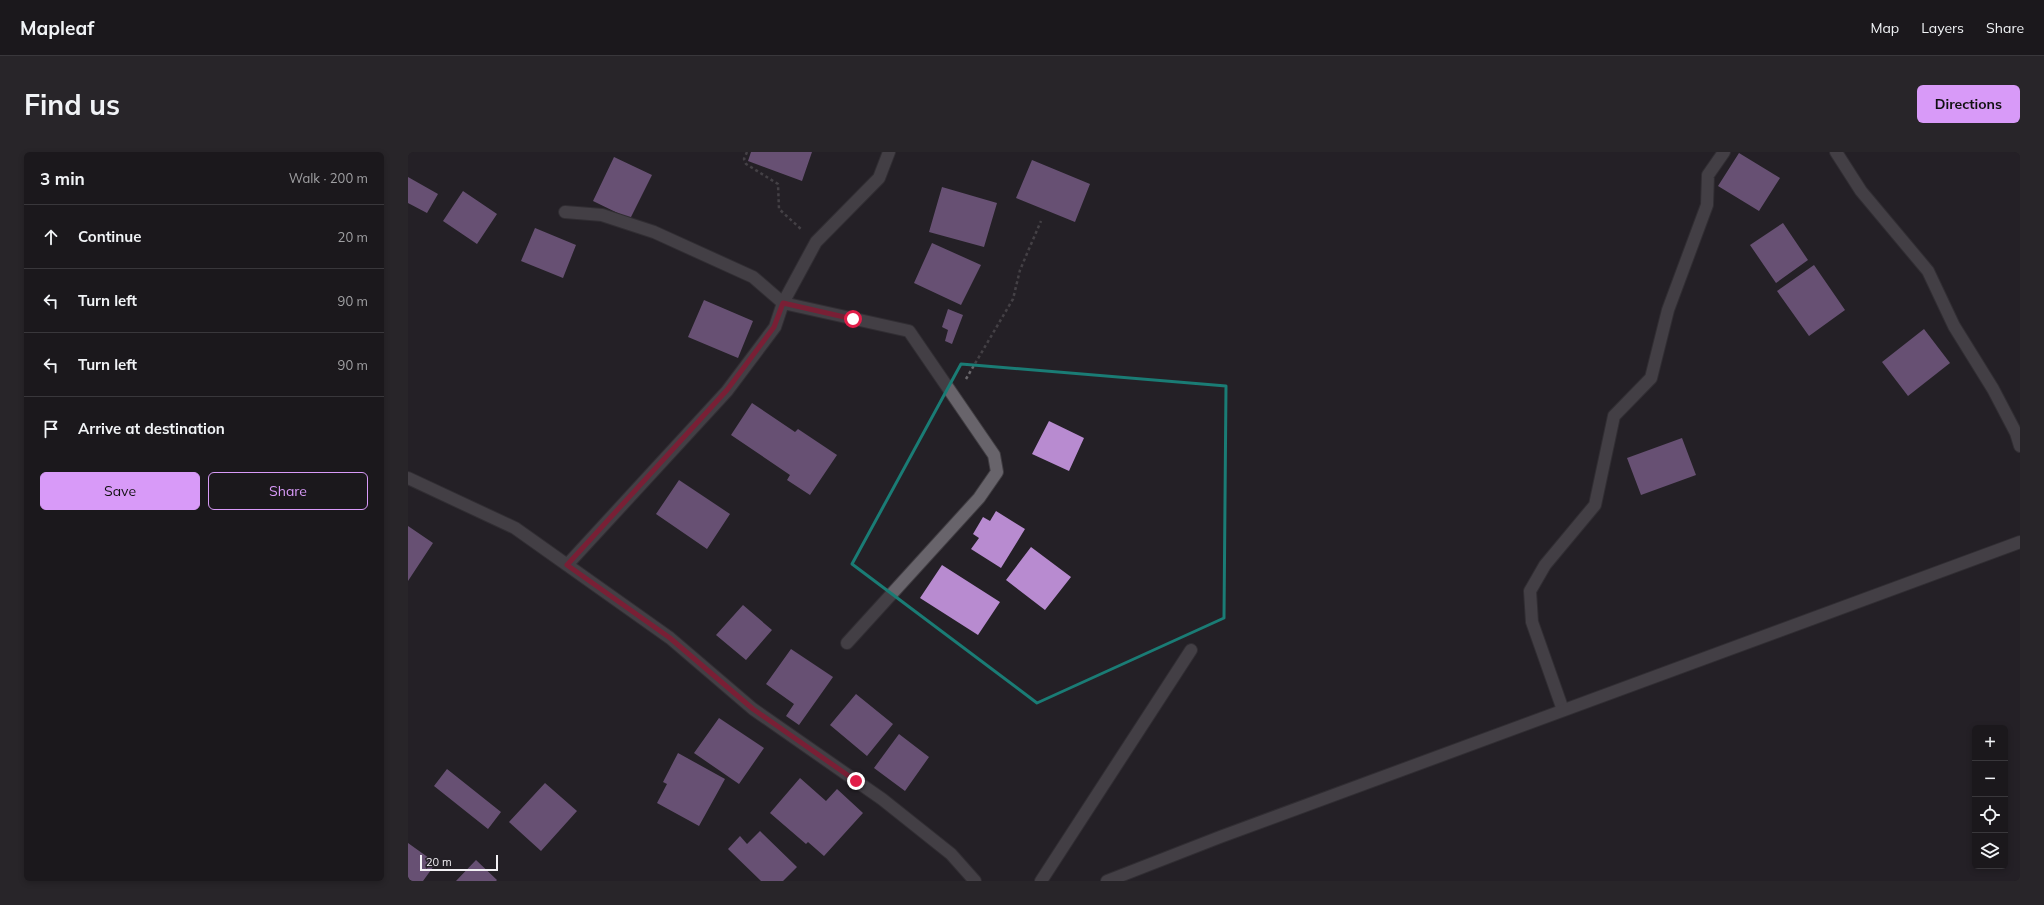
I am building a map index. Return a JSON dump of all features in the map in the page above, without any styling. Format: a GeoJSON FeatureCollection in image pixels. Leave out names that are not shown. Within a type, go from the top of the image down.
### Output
{"type":"FeatureCollection","features":[{"type":"Feature","properties":{"kind":"street"},"geometry":{"type":"LineString","coordinates":[[567,565],[727,390],[774,327],[783,303],[816,242],[879,178],[889,152]]}},
{"type":"Feature","properties":{"kind":"street"},"geometry":{"type":"LineString","coordinates":[[1564,710],[1532,622],[1530,591],[1545,565],[1595,505],[1614,416],[1651,378],[1668,310],[1707,205],[1708,175],[1724,152]]}},
{"type":"Feature","properties":{"kind":"street"},"geometry":{"type":"LineString","coordinates":[[1836,152],[1861,190],[1928,271],[1954,326],[1996,395],[2016,433],[2020,446]]}},
{"type":"Feature","properties":{"kind":"street"},"geometry":{"type":"LineString","coordinates":[[565,212],[602,215],[654,232],[753,276],[783,303],[909,331],[994,455],[997,472],[979,498],[847,643]]}},
{"type":"Feature","properties":{"kind":"street"},"geometry":{"type":"LineString","coordinates":[[408,478],[515,528],[670,638],[753,709],[882,799],[951,854],[975,881]]}},
{"type":"Feature","properties":{"kind":"street"},"geometry":{"type":"LineString","coordinates":[[1107,881],[1220,837],[2020,542]]}},
{"type":"Feature","properties":{"kind":"street"},"geometry":{"type":"LineString","coordinates":[[1041,881],[1191,650]]}},
{"type":"Feature","properties":{"kind":"path"},"geometry":{"type":"LineString","coordinates":[[747,152],[744,159],[746,164],[778,184],[779,209],[816,242]]}},
{"type":"Feature","properties":{"kind":"path"},"geometry":{"type":"LineString","coordinates":[[955,398],[1013,299],[1020,270],[1041,221]]}},
{"type":"Feature","properties":{"kind":"highlighted area"},"geometry":{"type":"Polygon","coordinates":[[[961,364],[1226,386],[1224,618],[1037,703],[852,564],[961,364]]]}},
{"type":"Feature","properties":{"kind":"building"},"geometry":{"type":"Polygon","coordinates":[[[751,152],[812,152],[802,181],[748,161],[751,152]]]}},
{"type":"Feature","properties":{"kind":"building"},"geometry":{"type":"Polygon","coordinates":[[[1739,153],[1780,178],[1759,211],[1718,186],[1739,153]]]}},
{"type":"Feature","properties":{"kind":"building"},"geometry":{"type":"Polygon","coordinates":[[[614,157],[652,175],[630,219],[593,201],[614,157]]]}},
{"type":"Feature","properties":{"kind":"building"},"geometry":{"type":"Polygon","coordinates":[[[1032,160],[1090,184],[1075,222],[1016,198],[1032,160]]]}},
{"type":"Feature","properties":{"kind":"building"},"geometry":{"type":"Polygon","coordinates":[[[408,177],[438,194],[427,213],[408,203],[408,177]]]}},
{"type":"Feature","properties":{"kind":"building"},"geometry":{"type":"Polygon","coordinates":[[[942,187],[997,203],[984,247],[929,232],[942,187]]]}},
{"type":"Feature","properties":{"kind":"building"},"geometry":{"type":"Polygon","coordinates":[[[463,191],[497,214],[477,244],[443,221],[463,191]]]}},
{"type":"Feature","properties":{"kind":"building"},"geometry":{"type":"Polygon","coordinates":[[[1783,223],[1808,260],[1776,283],[1750,245],[1783,223]]]}},
{"type":"Feature","properties":{"kind":"building"},"geometry":{"type":"Polygon","coordinates":[[[535,228],[576,245],[563,278],[521,261],[535,228]]]}},
{"type":"Feature","properties":{"kind":"building"},"geometry":{"type":"Polygon","coordinates":[[[932,243],[981,265],[961,305],[914,283],[932,243]]]}},
{"type":"Feature","properties":{"kind":"building"},"geometry":{"type":"Polygon","coordinates":[[[1814,265],[1845,310],[1809,336],[1777,291],[1814,265]]]}},
{"type":"Feature","properties":{"kind":"building"},"geometry":{"type":"Polygon","coordinates":[[[704,300],[753,321],[738,358],[688,337],[704,300]]]}},
{"type":"Feature","properties":{"kind":"building"},"geometry":{"type":"Polygon","coordinates":[[[948,309],[963,315],[952,344],[945,341],[948,330],[942,327],[948,309]]]}},
{"type":"Feature","properties":{"kind":"building"},"geometry":{"type":"Polygon","coordinates":[[[1924,329],[1950,363],[1908,396],[1882,362],[1924,329]]]}},
{"type":"Feature","properties":{"kind":"building"},"geometry":{"type":"Polygon","coordinates":[[[752,403],[795,432],[798,429],[837,455],[810,495],[787,480],[790,475],[731,435],[752,403]]]}},
{"type":"Feature","properties":{"kind":"building"},"geometry":{"type":"Polygon","coordinates":[[[1049,421],[1084,438],[1069,471],[1032,454],[1049,421]]]}},
{"type":"Feature","properties":{"kind":"building"},"geometry":{"type":"Polygon","coordinates":[[[1682,438],[1696,475],[1641,495],[1627,458],[1682,438]]]}},
{"type":"Feature","properties":{"kind":"building"},"geometry":{"type":"Polygon","coordinates":[[[679,480],[730,514],[707,549],[656,514],[679,480]]]}},
{"type":"Feature","properties":{"kind":"building"},"geometry":{"type":"Polygon","coordinates":[[[996,511],[1025,529],[1001,568],[971,549],[979,538],[973,534],[983,517],[990,521],[996,511]]]}},
{"type":"Feature","properties":{"kind":"building"},"geometry":{"type":"Polygon","coordinates":[[[408,526],[433,543],[408,581],[408,526]]]}},
{"type":"Feature","properties":{"kind":"building"},"geometry":{"type":"Polygon","coordinates":[[[1031,547],[1071,577],[1045,610],[1006,580],[1031,547]]]}},
{"type":"Feature","properties":{"kind":"building"},"geometry":{"type":"Polygon","coordinates":[[[942,565],[1000,602],[978,635],[920,598],[942,565]]]}},
{"type":"Feature","properties":{"kind":"building"},"geometry":{"type":"Polygon","coordinates":[[[743,605],[772,630],[746,660],[716,635],[743,605]]]}},
{"type":"Feature","properties":{"kind":"building"},"geometry":{"type":"Polygon","coordinates":[[[791,649],[833,677],[799,725],[786,716],[794,704],[766,684],[791,649]]]}},
{"type":"Feature","properties":{"kind":"building"},"geometry":{"type":"Polygon","coordinates":[[[856,694],[893,724],[867,756],[830,725],[856,694]]]}},
{"type":"Feature","properties":{"kind":"building"},"geometry":{"type":"Polygon","coordinates":[[[719,718],[764,748],[739,784],[694,753],[719,718]]]}},
{"type":"Feature","properties":{"kind":"building"},"geometry":{"type":"Polygon","coordinates":[[[899,734],[929,757],[905,791],[874,768],[899,734]]]}},
{"type":"Feature","properties":{"kind":"building"},"geometry":{"type":"Polygon","coordinates":[[[678,753],[725,779],[699,826],[657,803],[667,784],[663,782],[678,753]]]}},
{"type":"Feature","properties":{"kind":"building"},"geometry":{"type":"Polygon","coordinates":[[[447,769],[501,812],[488,829],[434,786],[447,769]]]}},
{"type":"Feature","properties":{"kind":"building"},"geometry":{"type":"Polygon","coordinates":[[[800,778],[826,801],[837,789],[863,813],[824,856],[808,842],[806,844],[770,813],[800,778]]]}},
{"type":"Feature","properties":{"kind":"building"},"geometry":{"type":"Polygon","coordinates":[[[545,783],[577,811],[541,851],[509,822],[545,783]]]}},
{"type":"Feature","properties":{"kind":"building"},"geometry":{"type":"Polygon","coordinates":[[[760,831],[797,867],[783,881],[761,881],[728,849],[740,836],[747,844],[760,831]]]}},
{"type":"Feature","properties":{"kind":"building"},"geometry":{"type":"Polygon","coordinates":[[[408,843],[436,863],[423,881],[408,881],[408,843]]]}},
{"type":"Feature","properties":{"kind":"building"},"geometry":{"type":"Polygon","coordinates":[[[476,860],[497,880],[456,881],[476,860]]]}},
{"type":"Feature","properties":{"kind":"route"},"geometry":{"type":"LineString","coordinates":[[853,319],[783,303],[774,327],[727,390],[567,565],[670,638],[753,709],[856,781]]}}]}
